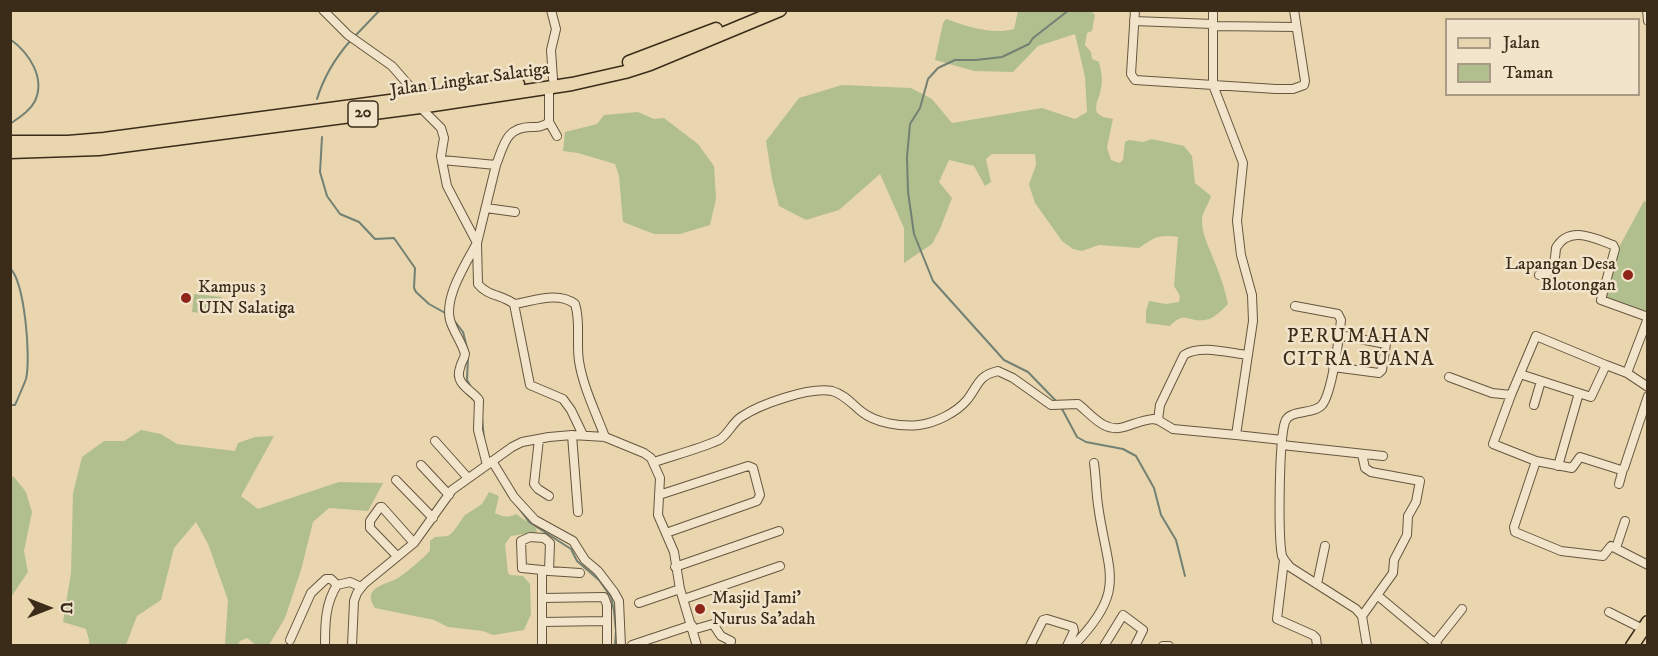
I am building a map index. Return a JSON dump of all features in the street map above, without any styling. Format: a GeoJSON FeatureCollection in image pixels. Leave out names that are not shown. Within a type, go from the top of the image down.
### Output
{"type":"FeatureCollection","features":[{"type":"Feature","properties":{"kind":"main road","name":"Jalan Lingkar Salatiga"},"geometry":{"type":"LineString","coordinates":[[551,84],[639,59],[759,10]]}},
{"type":"Feature","properties":{"kind":"main road","name":"Jalan Lingkar Salatiga"},"geometry":{"type":"LineString","coordinates":[[10,152],[99,148],[551,84],[591,81],[650,64],[780,10]]}},
{"type":"Feature","properties":{"kind":"main road","name":"Jalan Lingkar Salatiga"},"geometry":{"type":"LineString","coordinates":[[10,142],[68,142],[104,139],[420,102]]}},
{"type":"Feature","properties":{"kind":"main road"},"geometry":{"type":"LineString","coordinates":[[1632,645],[1645,625]]}},
{"type":"Feature","properties":{"kind":"street"},"geometry":{"type":"LineString","coordinates":[[322,10],[348,35],[392,66],[443,132],[442,160],[452,198],[477,243],[478,284],[488,293],[502,296],[514,304],[550,297],[564,299],[575,304],[581,374],[605,437]]}},
{"type":"Feature","properties":{"kind":"street"},"geometry":{"type":"LineString","coordinates":[[551,10],[556,29],[551,50],[549,123],[556,136]]}},
{"type":"Feature","properties":{"kind":"street"},"geometry":{"type":"LineString","coordinates":[[1135,10],[1131,74],[1133,79],[1146,82],[1276,89],[1305,84],[1294,10]]}},
{"type":"Feature","properties":{"kind":"street"},"geometry":{"type":"LineString","coordinates":[[1213,10],[1213,85],[1243,164],[1237,221],[1241,255],[1253,305],[1253,321],[1236,435]]}},
{"type":"Feature","properties":{"kind":"street"},"geometry":{"type":"LineString","coordinates":[[1647,10],[1647,21]]}},
{"type":"Feature","properties":{"kind":"street"},"geometry":{"type":"LineString","coordinates":[[1134,21],[1296,27]]}},
{"type":"Feature","properties":{"kind":"street"},"geometry":{"type":"LineString","coordinates":[[549,123],[544,126],[520,127],[508,136],[496,165],[477,243],[459,276],[449,317],[465,354],[459,369],[460,379],[464,387],[479,400],[478,436],[490,463],[514,497],[535,520],[573,542],[585,560],[598,571],[614,592],[619,601],[621,645]]}},
{"type":"Feature","properties":{"kind":"street"},"geometry":{"type":"LineString","coordinates":[[442,160],[496,165]]}},
{"type":"Feature","properties":{"kind":"street"},"geometry":{"type":"LineString","coordinates":[[486,208],[514,212]]}},
{"type":"Feature","properties":{"kind":"street"},"geometry":{"type":"LineString","coordinates":[[1539,275],[1546,275],[1550,271],[1555,263],[1556,248],[1565,237],[1587,236],[1613,245],[1615,249],[1600,300],[1647,317],[1627,373]]}},
{"type":"Feature","properties":{"kind":"street"},"geometry":{"type":"LineString","coordinates":[[514,304],[530,385],[563,399],[583,435]]}},
{"type":"Feature","properties":{"kind":"street"},"geometry":{"type":"LineString","coordinates":[[1295,306],[1338,314],[1341,320],[1328,389],[1321,406],[1307,413],[1288,417],[1282,443],[1281,519],[1284,560],[1277,619],[1313,635],[1317,645]]}},
{"type":"Feature","properties":{"kind":"street"},"geometry":{"type":"LineString","coordinates":[[1333,367],[1379,373],[1382,370],[1386,344],[1339,335]]}},
{"type":"Feature","properties":{"kind":"street"},"geometry":{"type":"LineString","coordinates":[[1623,469],[1580,457],[1572,468],[1558,466],[1536,461],[1492,444],[1510,395],[1536,336],[1627,373],[1647,387]]}},
{"type":"Feature","properties":{"kind":"street"},"geometry":{"type":"LineString","coordinates":[[1158,420],[1164,395],[1185,355],[1198,350],[1247,355]]}},
{"type":"Feature","properties":{"kind":"street"},"geometry":{"type":"LineString","coordinates":[[1520,374],[1592,396],[1606,364]]}},
{"type":"Feature","properties":{"kind":"street"},"geometry":{"type":"LineString","coordinates":[[654,462],[721,439],[741,417],[789,396],[803,393],[832,391],[876,420],[919,425],[955,410],[966,402],[979,380],[1000,370],[1030,388],[1050,404],[1078,404],[1087,414],[1112,428],[1123,428],[1148,420],[1158,420],[1173,429],[1236,435],[1383,456]]}},
{"type":"Feature","properties":{"kind":"street"},"geometry":{"type":"LineString","coordinates":[[1449,376],[1492,393],[1510,395]]}},
{"type":"Feature","properties":{"kind":"street"},"geometry":{"type":"LineString","coordinates":[[1534,405],[1541,381]]}},
{"type":"Feature","properties":{"kind":"street"},"geometry":{"type":"LineString","coordinates":[[1558,466],[1579,393]]}},
{"type":"Feature","properties":{"kind":"street"},"geometry":{"type":"LineString","coordinates":[[1619,484],[1647,396]]}},
{"type":"Feature","properties":{"kind":"street"},"geometry":{"type":"LineString","coordinates":[[572,435],[578,512]]}},
{"type":"Feature","properties":{"kind":"street"},"geometry":{"type":"LineString","coordinates":[[352,645],[354,600],[361,588],[414,543],[449,495],[468,478],[518,444],[572,435],[605,437],[644,453],[654,462],[660,478],[658,514],[674,552],[680,589],[697,645]]}},
{"type":"Feature","properties":{"kind":"street"},"geometry":{"type":"LineString","coordinates":[[538,439],[534,484],[549,495]]}},
{"type":"Feature","properties":{"kind":"street"},"geometry":{"type":"LineString","coordinates":[[435,441],[468,478]]}},
{"type":"Feature","properties":{"kind":"street"},"geometry":{"type":"LineString","coordinates":[[1362,454],[1365,468],[1371,472],[1420,481],[1416,502],[1408,516],[1407,534],[1394,560],[1393,573],[1362,616]]}},
{"type":"Feature","properties":{"kind":"street"},"geometry":{"type":"LineString","coordinates":[[1536,461],[1514,527],[1515,532],[1561,551],[1605,556],[1610,547],[1616,548],[1647,565]]}},
{"type":"Feature","properties":{"kind":"street"},"geometry":{"type":"LineString","coordinates":[[1073,645],[1096,620],[1103,609],[1110,587],[1107,548],[1098,505],[1094,463]]}},
{"type":"Feature","properties":{"kind":"street"},"geometry":{"type":"LineString","coordinates":[[421,465],[449,495]]}},
{"type":"Feature","properties":{"kind":"street"},"geometry":{"type":"LineString","coordinates":[[659,495],[748,466],[753,468],[760,495],[757,501],[666,532]]}},
{"type":"Feature","properties":{"kind":"street"},"geometry":{"type":"LineString","coordinates":[[396,480],[433,518]]}},
{"type":"Feature","properties":{"kind":"street"},"geometry":{"type":"LineString","coordinates":[[397,556],[370,528],[370,521],[380,507],[414,543]]}},
{"type":"Feature","properties":{"kind":"street"},"geometry":{"type":"LineString","coordinates":[[1616,548],[1625,521]]}},
{"type":"Feature","properties":{"kind":"street"},"geometry":{"type":"LineString","coordinates":[[675,567],[779,531]]}},
{"type":"Feature","properties":{"kind":"street"},"geometry":{"type":"LineString","coordinates":[[542,645],[543,598],[546,571],[550,543],[547,539],[538,537],[530,537],[521,541],[522,568],[546,571],[580,573]]}},
{"type":"Feature","properties":{"kind":"street"},"geometry":{"type":"LineString","coordinates":[[1317,584],[1325,546]]}},
{"type":"Feature","properties":{"kind":"street"},"geometry":{"type":"LineString","coordinates":[[1284,560],[1290,567],[1356,609],[1362,616],[1366,645]]}},
{"type":"Feature","properties":{"kind":"street"},"geometry":{"type":"LineString","coordinates":[[684,599],[780,566]]}},
{"type":"Feature","properties":{"kind":"street"},"geometry":{"type":"LineString","coordinates":[[290,640],[311,593],[326,579],[331,579],[337,585]]}},
{"type":"Feature","properties":{"kind":"street"},"geometry":{"type":"LineString","coordinates":[[325,645],[330,596],[337,585],[350,582],[361,588]]}},
{"type":"Feature","properties":{"kind":"street"},"geometry":{"type":"LineString","coordinates":[[639,603],[680,589]]}},
{"type":"Feature","properties":{"kind":"street"},"geometry":{"type":"LineString","coordinates":[[1377,596],[1436,644],[1462,609]]}},
{"type":"Feature","properties":{"kind":"street"},"geometry":{"type":"LineString","coordinates":[[543,598],[603,597],[606,599],[607,645]]}},
{"type":"Feature","properties":{"kind":"street"},"geometry":{"type":"LineString","coordinates":[[1609,612],[1645,625]]}},
{"type":"Feature","properties":{"kind":"street"},"geometry":{"type":"LineString","coordinates":[[1104,645],[1123,615],[1143,630],[1135,645]]}},
{"type":"Feature","properties":{"kind":"street"},"geometry":{"type":"LineString","coordinates":[[1030,645],[1043,621],[1048,619],[1073,627],[1074,631],[1067,645]]}},
{"type":"Feature","properties":{"kind":"street"},"geometry":{"type":"LineString","coordinates":[[542,622],[607,621]]}},
{"type":"Feature","properties":{"kind":"street"},"geometry":{"type":"LineString","coordinates":[[632,645],[713,624],[721,636],[731,641],[730,645]]}},
{"type":"Feature","properties":{"kind":"street"},"geometry":{"type":"LineString","coordinates":[[1163,645],[1169,645]]}},
{"type":"Feature","properties":{"kind":"green space"},"geometry":{"type":"Polygon","coordinates":[[[1018,11],[1091,11],[1095,15],[1092,31],[1087,33],[1085,45],[1091,52],[1092,59],[1099,62],[1101,72],[1102,85],[1097,113],[1113,119],[1107,147],[1111,160],[1119,163],[1123,160],[1125,142],[1129,140],[1143,142],[1152,139],[1184,146],[1192,156],[1195,183],[1211,196],[1202,218],[1203,230],[1228,304],[1215,316],[1199,320],[1183,318],[1170,326],[1146,323],[1149,301],[1166,304],[1179,302],[1180,296],[1174,286],[1178,237],[1157,237],[1139,248],[1099,245],[1082,251],[1073,249],[1062,241],[1035,203],[1029,184],[1036,165],[1035,154],[992,154],[986,159],[991,182],[985,186],[974,166],[949,160],[939,182],[952,198],[940,229],[932,244],[904,263],[904,228],[880,174],[839,210],[806,220],[779,206],[766,141],[799,98],[842,85],[911,88],[932,99],[952,123],[1042,108],[1075,119],[1087,112],[1085,77],[1075,34],[1038,46],[1013,72],[974,71],[935,60],[943,23],[946,19],[980,29],[1005,31],[1014,29],[1018,11]]]}},
{"type":"Feature","properties":{"kind":"green space"},"geometry":{"type":"Polygon","coordinates":[[[638,112],[654,119],[664,118],[698,144],[714,166],[716,199],[710,225],[680,234],[654,234],[623,222],[619,176],[615,164],[563,151],[565,132],[597,124],[604,115],[638,112]]]}},
{"type":"Feature","properties":{"kind":"green space","name":"Lapangan Desa Blotongan"},"geometry":{"type":"Polygon","coordinates":[[[1644,201],[1648,203],[1646,315],[1601,303],[1618,249],[1644,201]]]}},
{"type":"Feature","properties":{"kind":"green space"},"geometry":{"type":"Polygon","coordinates":[[[194,294],[222,297],[220,315],[192,312],[194,294]]]}},
{"type":"Feature","properties":{"kind":"green space"},"geometry":{"type":"Polygon","coordinates":[[[141,430],[161,434],[177,444],[235,451],[238,443],[255,437],[274,436],[241,496],[258,509],[339,482],[383,483],[368,511],[329,508],[313,522],[301,570],[285,618],[269,645],[256,645],[247,638],[240,641],[238,645],[225,645],[228,600],[208,544],[196,522],[174,548],[161,600],[137,616],[126,645],[89,645],[86,629],[63,622],[71,573],[73,493],[82,457],[104,441],[124,441],[141,430]]]}},
{"type":"Feature","properties":{"kind":"green space"},"geometry":{"type":"Polygon","coordinates":[[[11,476],[26,492],[32,512],[24,551],[28,572],[11,597],[11,476]]]}},
{"type":"Feature","properties":{"kind":"green space"},"geometry":{"type":"Polygon","coordinates":[[[489,492],[499,496],[495,513],[506,516],[516,514],[536,528],[537,532],[511,536],[505,544],[508,573],[523,576],[530,584],[531,614],[524,630],[493,635],[483,631],[448,627],[434,620],[375,608],[371,601],[373,591],[398,578],[416,564],[430,550],[430,541],[435,537],[448,536],[453,532],[465,515],[482,504],[489,492]]]}},
{"type":"Feature","properties":{"kind":"waterway"},"geometry":{"type":"LineString","coordinates":[[355,36],[380,10]]}},
{"type":"Feature","properties":{"kind":"waterway"},"geometry":{"type":"LineString","coordinates":[[1057,402],[1028,372],[1004,360],[933,281],[914,234],[908,192],[907,157],[910,124],[920,108],[928,79],[938,68],[955,60],[1002,57],[1029,44],[1033,38],[1069,10]]}},
{"type":"Feature","properties":{"kind":"waterway"},"geometry":{"type":"LineString","coordinates":[[10,39],[29,58],[37,74],[38,83],[38,92],[33,105],[10,124]]}},
{"type":"Feature","properties":{"kind":"waterway"},"geometry":{"type":"LineString","coordinates":[[317,99],[331,68],[351,40]]}},
{"type":"Feature","properties":{"kind":"waterway"},"geometry":{"type":"LineString","coordinates":[[322,137],[320,172],[327,196],[340,214],[359,222],[375,239],[394,238],[415,268],[414,288],[416,292],[429,304],[447,314]]}},
{"type":"Feature","properties":{"kind":"waterway"},"geometry":{"type":"LineString","coordinates":[[10,268],[20,289],[26,321],[28,355],[26,379],[15,405],[10,405]]}},
{"type":"Feature","properties":{"kind":"waterway"},"geometry":{"type":"LineString","coordinates":[[453,319],[463,332],[468,352]]}},
{"type":"Feature","properties":{"kind":"waterway"},"geometry":{"type":"LineString","coordinates":[[468,357],[467,380],[472,389]]}},
{"type":"Feature","properties":{"kind":"waterway"},"geometry":{"type":"LineString","coordinates":[[1061,407],[1077,437],[1086,442],[1123,449],[1136,456],[1154,488],[1161,515],[1176,540],[1185,576]]}},
{"type":"Feature","properties":{"kind":"waterway"},"geometry":{"type":"LineString","coordinates":[[482,418],[484,439]]}},
{"type":"Feature","properties":{"kind":"waterway"},"geometry":{"type":"LineString","coordinates":[[503,486],[509,496]]}},
{"type":"Feature","properties":{"kind":"waterway"},"geometry":{"type":"LineString","coordinates":[[515,503],[529,522],[571,549],[577,561],[599,580],[611,597],[616,631],[615,646]]}},
{"type":"Feature","properties":{"kind":"place","name":"Lapangan Desa Blotongan"},"geometry":{"type":"Point","coordinates":[1628,275]}},
{"type":"Feature","properties":{"kind":"place","name":"Kampus 3 UIN Salatiga"},"geometry":{"type":"Point","coordinates":[186,298]}},
{"type":"Feature","properties":{"kind":"place","name":"Masjid Jami' Nurus Sa'adah"},"geometry":{"type":"Point","coordinates":[700,609]}},
{"type":"Feature","properties":{"kind":"district","name":"PERUMAHAN CITRA BUANA"},"geometry":{"type":"Point","coordinates":[1359,350]}}]}
